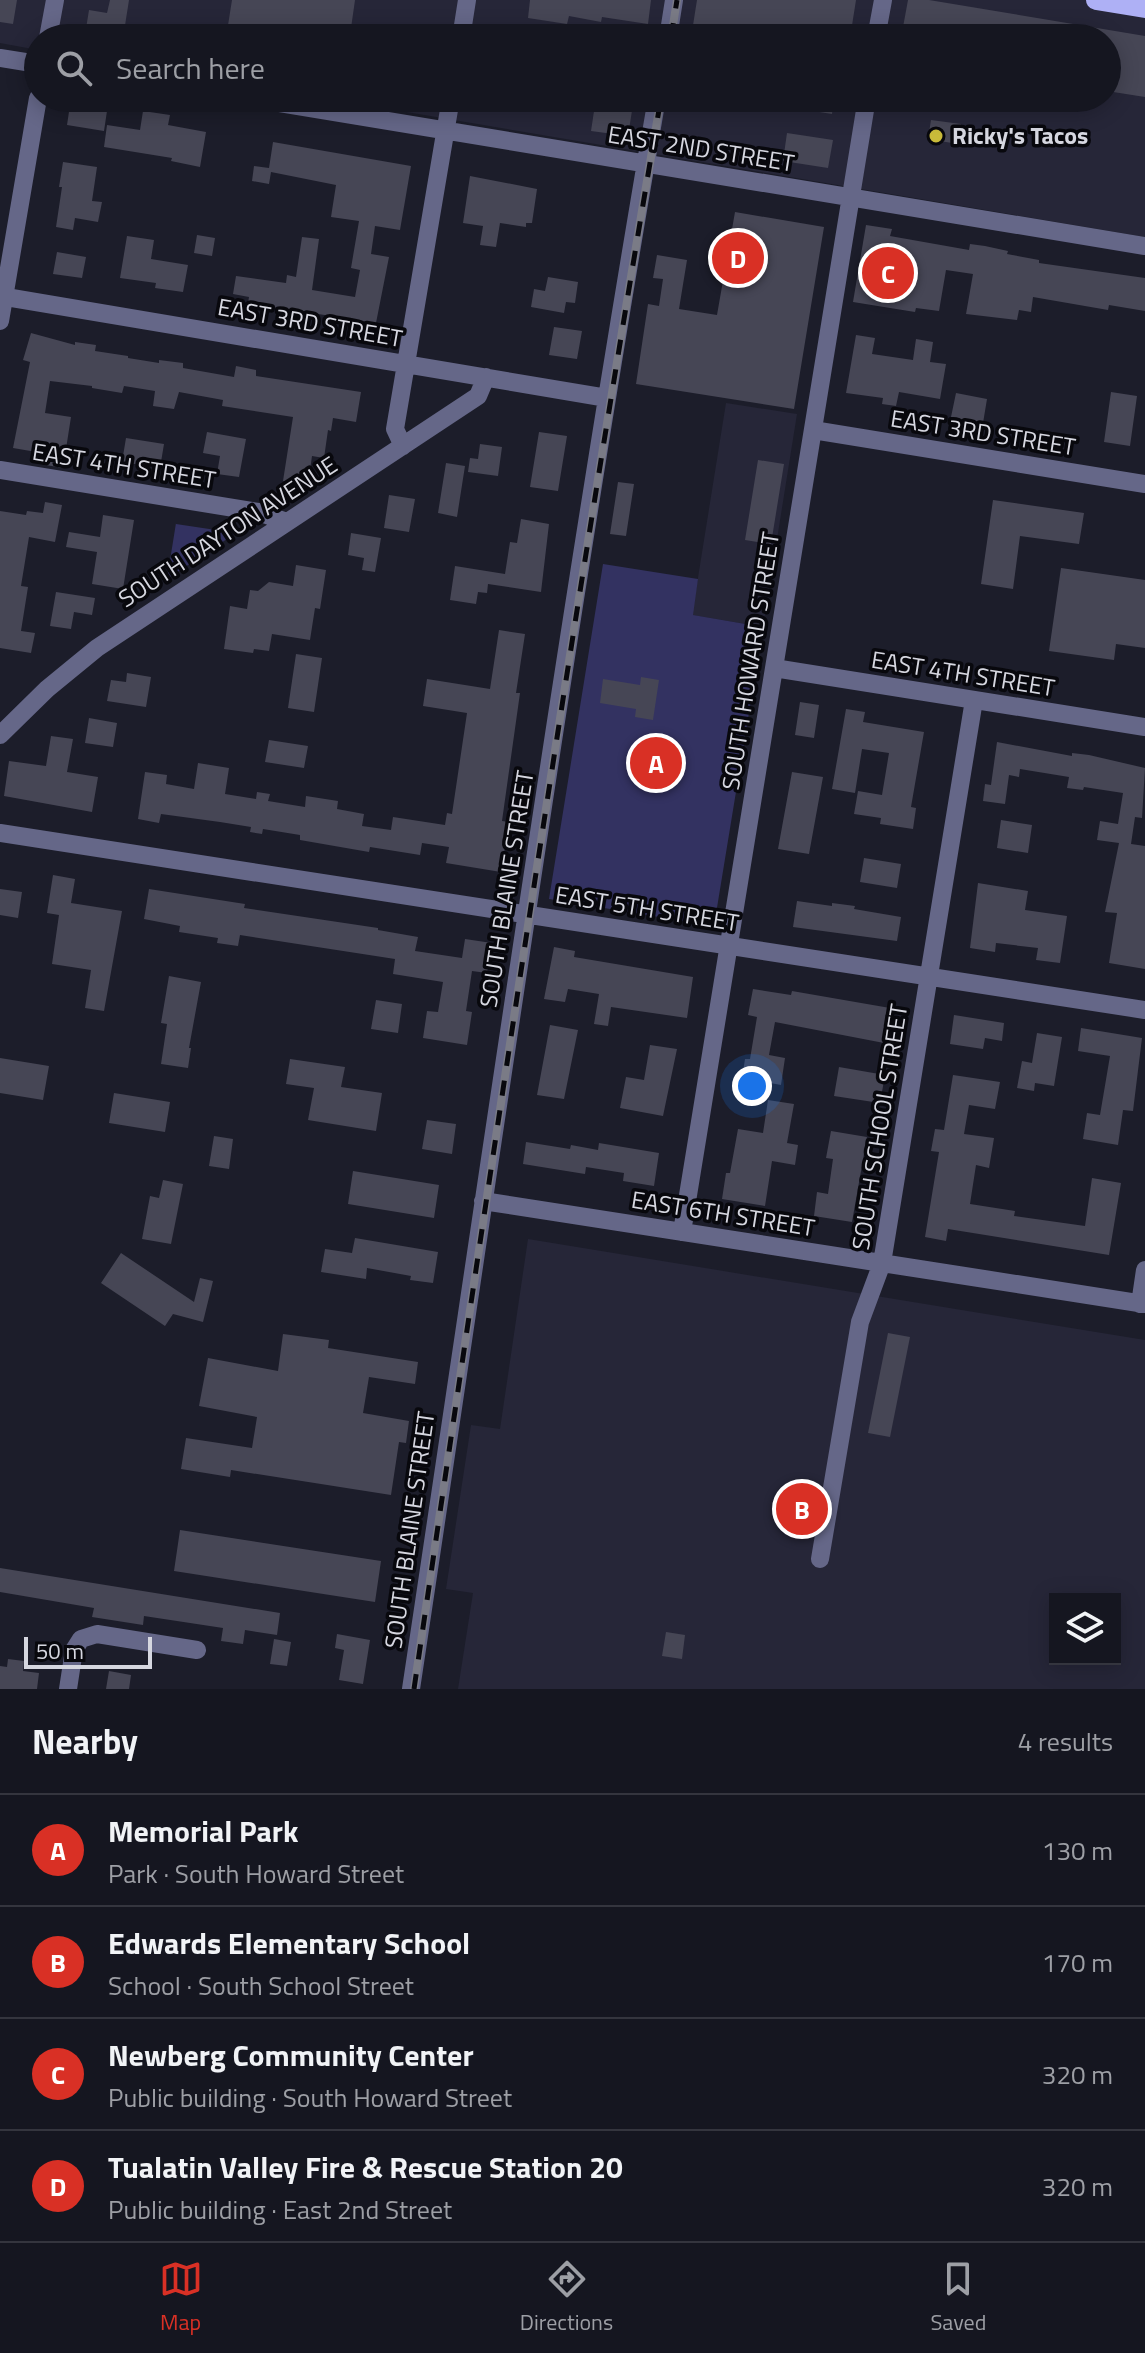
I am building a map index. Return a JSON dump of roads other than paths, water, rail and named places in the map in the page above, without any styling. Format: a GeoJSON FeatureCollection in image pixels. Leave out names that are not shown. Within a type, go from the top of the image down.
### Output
{"type":"FeatureCollection","features":[{"type":"Feature","properties":{"kind":"main road"},"geometry":{"type":"LineString","coordinates":[[1096,0],[1145,8]]}},
{"type":"Feature","properties":{"kind":"street"},"geometry":{"type":"LineString","coordinates":[[51,24],[55,0]]}},
{"type":"Feature","properties":{"kind":"street"},"geometry":{"type":"LineString","coordinates":[[463,24],[467,0]]}},
{"type":"Feature","properties":{"kind":"street"},"geometry":{"type":"LineString","coordinates":[[670,24],[674,0]]}},
{"type":"Feature","properties":{"kind":"street"},"geometry":{"type":"LineString","coordinates":[[879,24],[883,0]]}},
{"type":"Feature","properties":{"kind":"street"},"geometry":{"type":"LineString","coordinates":[[0,58],[24,62]]}},
{"type":"Feature","properties":{"kind":"street"},"geometry":{"type":"LineString","coordinates":[[0,321],[35,112]]}},
{"type":"Feature","properties":{"kind":"street","name":"EAST 2ND STREET"},"geometry":{"type":"LineString","coordinates":[[332,112],[1145,246]]}},
{"type":"Feature","properties":{"kind":"street"},"geometry":{"type":"LineString","coordinates":[[403,446],[395,429],[448,112]]}},
{"type":"Feature","properties":{"kind":"street","name":"SOUTH BLAINE STREET"},"geometry":{"type":"LineString","coordinates":[[411,1689],[607,398],[655,112]]}},
{"type":"Feature","properties":{"kind":"street","name":"SOUTH HOWARD STREET"},"geometry":{"type":"LineString","coordinates":[[682,1232],[865,112]]}},
{"type":"Feature","properties":{"kind":"street","name":"EAST 3RD STREET"},"geometry":{"type":"LineString","coordinates":[[2,296],[607,398]]}},
{"type":"Feature","properties":{"kind":"street","name":"SOUTH DAYTON AVENUE"},"geometry":{"type":"LineString","coordinates":[[0,735],[77,662],[478,396],[486,377]]}},
{"type":"Feature","properties":{"kind":"street","name":"EAST 3RD STREET"},"geometry":{"type":"LineString","coordinates":[[813,430],[1145,484]]}},
{"type":"Feature","properties":{"kind":"street","name":"EAST 4TH STREET"},"geometry":{"type":"LineString","coordinates":[[0,470],[258,512],[287,522]]}},
{"type":"Feature","properties":{"kind":"street","name":"EAST 4TH STREET"},"geometry":{"type":"LineString","coordinates":[[774,668],[1145,727]]}},
{"type":"Feature","properties":{"kind":"street","name":"SOUTH SCHOOL STREET"},"geometry":{"type":"LineString","coordinates":[[820,1559],[860,1322],[882,1263],[974,700]]}},
{"type":"Feature","properties":{"kind":"street","name":"EAST 5TH STREET"},"geometry":{"type":"LineString","coordinates":[[0,833],[1145,1010]]}},
{"type":"Feature","properties":{"kind":"street","name":"EAST 6TH STREET"},"geometry":{"type":"LineString","coordinates":[[483,1201],[1142,1304]]}},
{"type":"Feature","properties":{"kind":"street"},"geometry":{"type":"LineString","coordinates":[[1142,1304],[1145,1270]]}},
{"type":"Feature","properties":{"kind":"street"},"geometry":{"type":"LineString","coordinates":[[68,1689],[74,1650],[81,1639],[97,1634],[197,1650]]}},
{"type":"Feature","properties":{"kind":"railway"},"geometry":{"type":"LineString","coordinates":[[673,24],[677,0]]}},
{"type":"Feature","properties":{"kind":"railway"},"geometry":{"type":"LineString","coordinates":[[414,1689],[564,694],[659,112]]}},
{"type":"Feature","properties":{"kind":"place","name":"Ricky's Tacos"},"geometry":{"type":"Point","coordinates":[936,136]}},
{"type":"Feature","properties":{"kind":"place","name":"Tualatin Valley Fire & Rescue Station 20"},"geometry":{"type":"Point","coordinates":[738,258]}},
{"type":"Feature","properties":{"kind":"place","name":"Newberg Community Center"},"geometry":{"type":"Point","coordinates":[888,273]}},
{"type":"Feature","properties":{"kind":"place","name":"Memorial Park"},"geometry":{"type":"Point","coordinates":[656,763]}},
{"type":"Feature","properties":{"kind":"place","name":"Edwards Elementary School"},"geometry":{"type":"Point","coordinates":[802,1509]}}]}
